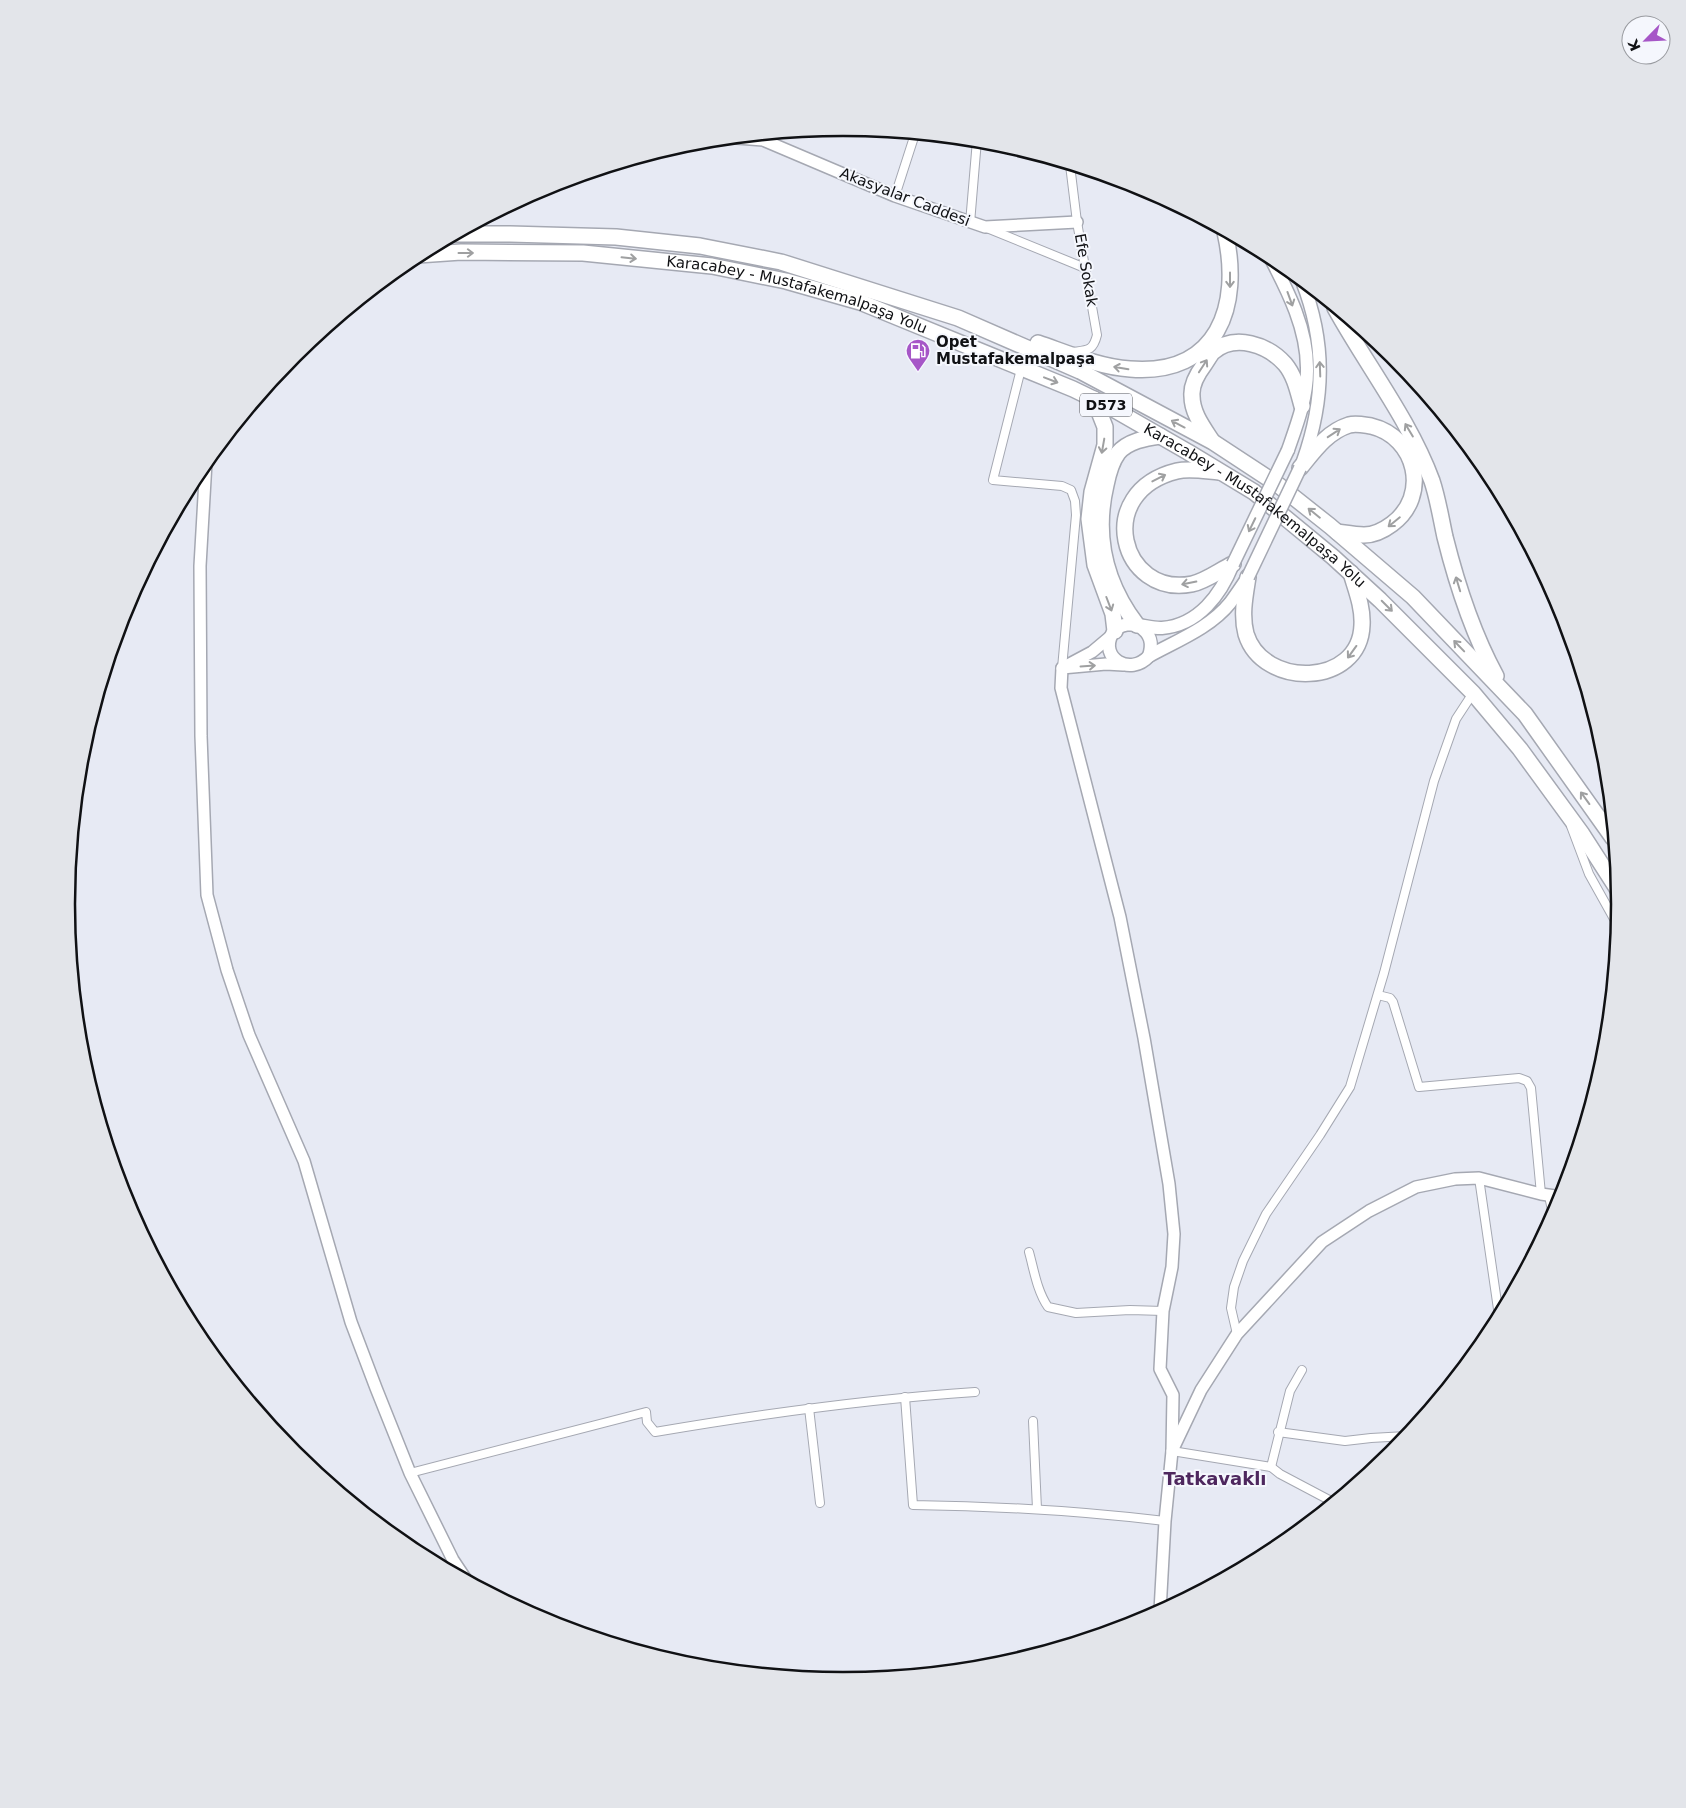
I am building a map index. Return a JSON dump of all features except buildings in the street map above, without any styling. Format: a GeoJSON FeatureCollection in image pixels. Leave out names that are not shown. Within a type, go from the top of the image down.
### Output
{"type":"FeatureCollection","features":[{"type":"Feature","properties":{"kind":"highway","name":"Karacabey - Mustafakemalpaşa Yolu"},"geometry":{"type":"LineString","coordinates":[[468,234],[616,238],[700,246],[781,262],[958,318],[1080,372],[1213,442],[1277,484],[1337,532],[1412,597],[1524,714],[1606,829]]}},
{"type":"Feature","properties":{"kind":"highway"},"geometry":{"type":"LineString","coordinates":[[958,318],[1106,365],[1129,369],[1170,367],[1190,358],[1202,348],[1214,335],[1222,321],[1231,284],[1227,239]]}},
{"type":"Feature","properties":{"kind":"highway","name":"Karacabey - Mustafakemalpaşa Yolu"},"geometry":{"type":"LineString","coordinates":[[434,254],[461,252],[584,253],[712,266],[786,281],[860,302],[1074,389],[1094,399],[1254,492],[1350,572],[1473,693],[1520,749],[1566,812],[1610,878]]}},
{"type":"Feature","properties":{"kind":"highway"},"geometry":{"type":"LineString","coordinates":[[1343,322],[1413,437],[1433,483],[1445,538],[1464,606],[1480,648],[1504,693]]}},
{"type":"Feature","properties":{"kind":"highway"},"geometry":{"type":"LineString","coordinates":[[1213,442],[1201,425],[1194,410],[1192,395],[1196,379],[1203,366],[1213,353],[1222,346],[1239,342],[1251,344],[1271,352],[1285,365],[1295,381],[1302,406]]}},
{"type":"Feature","properties":{"kind":"highway"},"geometry":{"type":"LineString","coordinates":[[1094,399],[1105,427],[1105,445],[1092,492],[1089,519],[1095,565],[1113,614],[1113,634]]}},
{"type":"Feature","properties":{"kind":"highway"},"geometry":{"type":"LineString","coordinates":[[1300,468],[1318,446],[1333,433],[1350,424],[1361,424],[1389,432],[1403,446],[1414,471],[1415,486],[1410,504],[1400,518],[1383,531],[1364,535],[1337,532]]}},
{"type":"Feature","properties":{"kind":"highway"},"geometry":{"type":"LineString","coordinates":[[1138,626],[1121,600],[1104,557],[1100,528],[1102,502],[1108,474],[1118,453],[1130,444],[1160,436]]}},
{"type":"Feature","properties":{"kind":"highway"},"geometry":{"type":"LineString","coordinates":[[1219,472],[1179,470],[1161,476],[1143,487],[1131,502],[1124,521],[1125,541],[1134,560],[1146,574],[1160,582],[1178,585],[1193,584],[1233,564]]}},
{"type":"Feature","properties":{"kind":"highway"},"geometry":{"type":"LineString","coordinates":[[1248,577],[1243,614],[1247,635],[1256,653],[1271,665],[1287,671],[1304,674],[1319,673],[1348,658],[1357,645],[1362,626],[1360,602],[1350,572]]}},
{"type":"Feature","properties":{"kind":"main road"},"geometry":{"type":"LineString","coordinates":[[1277,270],[1289,293],[1304,338],[1307,371],[1302,406],[1288,450],[1225,584],[1210,604],[1192,618],[1164,628],[1126,624],[1113,634],[1109,643],[1112,656],[1123,665],[1138,665],[1149,656],[1195,631],[1229,604],[1248,577],[1300,468],[1311,440],[1318,406],[1321,373],[1318,335],[1306,291]]}},
{"type":"Feature","properties":{"kind":"main road"},"geometry":{"type":"LineString","coordinates":[[1138,626],[1149,635],[1151,642],[1149,656]]}},
{"type":"Feature","properties":{"kind":"street","name":"Akasyalar Caddesi"},"geometry":{"type":"LineString","coordinates":[[773,140],[895,196],[985,228],[1078,222]]}},
{"type":"Feature","properties":{"kind":"street"},"geometry":{"type":"LineString","coordinates":[[895,196],[913,140]]}},
{"type":"Feature","properties":{"kind":"street"},"geometry":{"type":"LineString","coordinates":[[970,223],[976,148]]}},
{"type":"Feature","properties":{"kind":"street","name":"Efe Sokak"},"geometry":{"type":"LineString","coordinates":[[1068,353],[1089,350],[1094,345],[1098,335],[1085,268],[1071,171]]}},
{"type":"Feature","properties":{"kind":"street"},"geometry":{"type":"LineString","coordinates":[[985,228],[1085,268]]}},
{"type":"Feature","properties":{"kind":"street"},"geometry":{"type":"LineString","coordinates":[[1021,369],[993,480],[1062,486],[1071,490],[1075,501],[1076,515],[1060,688],[1120,917],[1144,1038],[1169,1184],[1174,1234],[1172,1267],[1163,1311],[1160,1339],[1160,1369],[1173,1394],[1172,1451],[1165,1521],[1164,1602]]}},
{"type":"Feature","properties":{"kind":"street"},"geometry":{"type":"LineString","coordinates":[[204,476],[200,576],[201,736],[207,895],[227,970],[246,1026],[304,1160],[351,1322],[410,1474],[459,1569]]}},
{"type":"Feature","properties":{"kind":"street"},"geometry":{"type":"LineString","coordinates":[[1062,668],[1092,652],[1113,634]]}},
{"type":"Feature","properties":{"kind":"street"},"geometry":{"type":"LineString","coordinates":[[1062,668],[1106,664],[1123,665]]}},
{"type":"Feature","properties":{"kind":"street"},"geometry":{"type":"LineString","coordinates":[[1237,1334],[1231,1308],[1234,1287],[1243,1261],[1266,1214],[1350,1087],[1378,995],[1434,781],[1456,719],[1473,693]]}},
{"type":"Feature","properties":{"kind":"street"},"geometry":{"type":"LineString","coordinates":[[1566,812],[1589,874],[1611,913]]}},
{"type":"Feature","properties":{"kind":"street"},"geometry":{"type":"LineString","coordinates":[[1378,995],[1390,998],[1393,1002],[1419,1087],[1519,1078],[1529,1084],[1545,1195],[1549,1206]]}},
{"type":"Feature","properties":{"kind":"street"},"geometry":{"type":"LineString","coordinates":[[1172,1451],[1201,1390],[1237,1334],[1322,1242],[1369,1211],[1416,1187],[1456,1179],[1479,1178],[1554,1196]]}},
{"type":"Feature","properties":{"kind":"street"},"geometry":{"type":"LineString","coordinates":[[1479,1178],[1498,1304]]}},
{"type":"Feature","properties":{"kind":"street"},"geometry":{"type":"LineString","coordinates":[[1029,1252],[1036,1279],[1048,1307],[1076,1313],[1130,1310],[1163,1311]]}},
{"type":"Feature","properties":{"kind":"street"},"geometry":{"type":"LineString","coordinates":[[1271,1467],[1278,1432],[1290,1391],[1302,1370]]}},
{"type":"Feature","properties":{"kind":"street"},"geometry":{"type":"LineString","coordinates":[[410,1474],[646,1412],[647,1422],[655,1432],[809,1408],[906,1397],[975,1392]]}},
{"type":"Feature","properties":{"kind":"street"},"geometry":{"type":"LineString","coordinates":[[906,1397],[914,1505],[1037,1509],[1165,1521]]}},
{"type":"Feature","properties":{"kind":"street"},"geometry":{"type":"LineString","coordinates":[[809,1408],[820,1503]]}},
{"type":"Feature","properties":{"kind":"street"},"geometry":{"type":"LineString","coordinates":[[1034,1421],[1037,1509]]}},
{"type":"Feature","properties":{"kind":"street"},"geometry":{"type":"LineString","coordinates":[[1278,1432],[1345,1441],[1396,1437]]}},
{"type":"Feature","properties":{"kind":"street"},"geometry":{"type":"LineString","coordinates":[[1172,1451],[1271,1467],[1280,1474],[1328,1499]]}},
{"type":"Feature","properties":{"kind":"place","name":"Opet Mustafakemalpaşa"},"geometry":{"type":"Point","coordinates":[918,372]}},
{"type":"Feature","properties":{"kind":"district","name":"Tatkavaklı"},"geometry":{"type":"Point","coordinates":[1215,1478]}}]}
